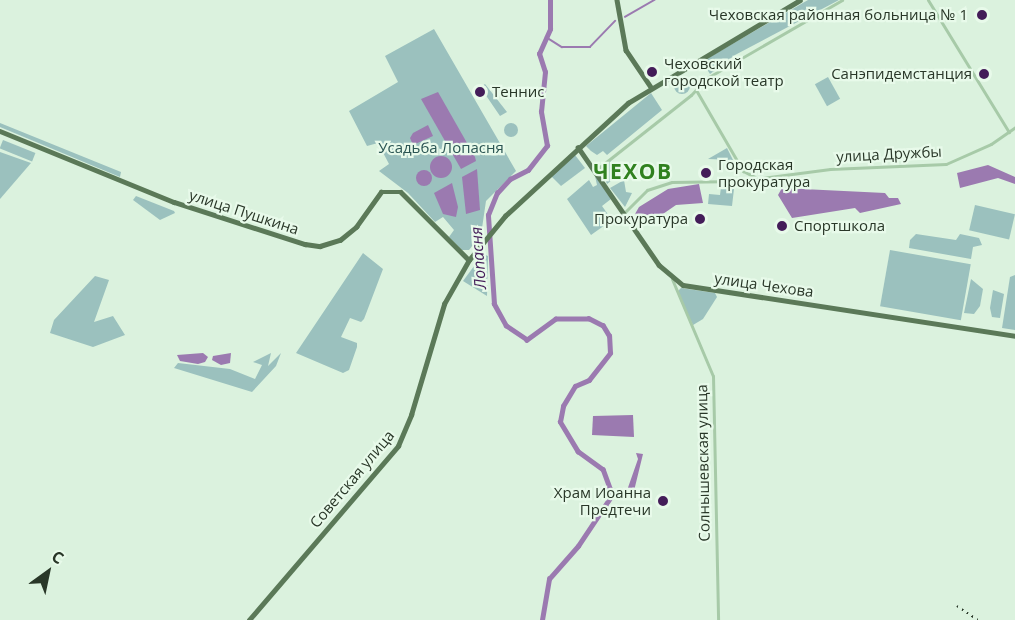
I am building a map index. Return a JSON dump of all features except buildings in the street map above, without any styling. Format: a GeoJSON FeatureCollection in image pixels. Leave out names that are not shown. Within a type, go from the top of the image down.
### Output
{"type":"FeatureCollection","features":[{"type":"Feature","properties":{"kind":"main road"},"geometry":{"type":"LineString","coordinates":[[617,0],[626,50],[651,87]]}},
{"type":"Feature","properties":{"kind":"main road","name":"Советская улица"},"geometry":{"type":"LineString","coordinates":[[249,620],[398,446],[411,415],[432,335],[446,300],[469,260],[505,216],[578,147],[651,87],[800,0]]}},
{"type":"Feature","properties":{"kind":"main road","name":"улица Пушкина"},"geometry":{"type":"LineString","coordinates":[[0,131],[174,202],[268,234],[320,246],[348,235],[381,192],[396,190],[411,197],[469,260]]}},
{"type":"Feature","properties":{"kind":"main road"},"geometry":{"type":"LineString","coordinates":[[578,147],[672,279]]}},
{"type":"Feature","properties":{"kind":"main road","name":"улица Чехова"},"geometry":{"type":"LineString","coordinates":[[672,279],[683,285],[722,292],[1015,336]]}},
{"type":"Feature","properties":{"kind":"street"},"geometry":{"type":"LineString","coordinates":[[596,170],[696,89],[745,54],[842,0]]}},
{"type":"Feature","properties":{"kind":"street"},"geometry":{"type":"LineString","coordinates":[[928,0],[1009,132]]}},
{"type":"Feature","properties":{"kind":"street"},"geometry":{"type":"LineString","coordinates":[[696,89],[743,171],[756,177]]}},
{"type":"Feature","properties":{"kind":"street"},"geometry":{"type":"LineString","coordinates":[[691,95],[698,95]]}},
{"type":"Feature","properties":{"kind":"street","name":"улица Дружбы"},"geometry":{"type":"LineString","coordinates":[[624,214],[632,201],[656,185],[694,180],[739,182],[756,177],[831,169],[946,164],[1015,128]]}},
{"type":"Feature","properties":{"kind":"street"},"geometry":{"type":"LineString","coordinates":[[739,182],[743,171]]}},
{"type":"Feature","properties":{"kind":"street","name":"Солнышевская улица"},"geometry":{"type":"LineString","coordinates":[[672,279],[713,376],[718,620]]}},
{"type":"Feature","properties":{"kind":"green space"},"geometry":{"type":"Polygon","coordinates":[[[808,0],[839,0],[735,55],[710,74],[703,63],[710,57],[808,0]]]}},
{"type":"Feature","properties":{"kind":"green space","name":"Усадьба Лопасня"},"geometry":{"type":"Polygon","coordinates":[[[434,29],[516,171],[486,201],[481,235],[469,250],[462,250],[449,237],[454,230],[443,217],[435,222],[408,193],[379,171],[389,164],[378,143],[367,146],[349,111],[398,82],[385,56],[434,29]]]}},
{"type":"Feature","properties":{"kind":"green space"},"geometry":{"type":"Polygon","coordinates":[[[828,77],[840,99],[827,106],[815,84],[828,77]]]}},
{"type":"Feature","properties":{"kind":"green space"},"geometry":{"type":"Polygon","coordinates":[[[682,78],[690,86],[682,94],[674,86],[682,78]]]}},
{"type":"Feature","properties":{"kind":"green space"},"geometry":{"type":"Polygon","coordinates":[[[485,84],[507,112],[500,116],[485,94],[480,97],[476,90],[485,84]]]}},
{"type":"Feature","properties":{"kind":"green space"},"geometry":{"type":"Polygon","coordinates":[[[651,93],[662,110],[607,155],[603,151],[597,155],[586,146],[651,93]]]}},
{"type":"Feature","properties":{"kind":"green space"},"geometry":{"type":"Polygon","coordinates":[[[0,123],[121,172],[120,177],[0,127],[0,123]]]}},
{"type":"Feature","properties":{"kind":"green space"},"geometry":{"type":"Polygon","coordinates":[[[508,123],[514,123],[518,130],[514,137],[508,137],[504,133],[504,127],[508,123]]]}},
{"type":"Feature","properties":{"kind":"green space"},"geometry":{"type":"Polygon","coordinates":[[[3,140],[35,153],[32,161],[0,148],[3,140]]]}},
{"type":"Feature","properties":{"kind":"green space"},"geometry":{"type":"Polygon","coordinates":[[[727,148],[733,160],[708,159],[727,148]]]}},
{"type":"Feature","properties":{"kind":"green space"},"geometry":{"type":"Polygon","coordinates":[[[0,152],[31,163],[0,199],[0,152]]]}},
{"type":"Feature","properties":{"kind":"green space"},"geometry":{"type":"Polygon","coordinates":[[[575,155],[585,168],[561,186],[551,176],[575,155]]]}},
{"type":"Feature","properties":{"kind":"green space"},"geometry":{"type":"Polygon","coordinates":[[[611,160],[611,167],[620,174],[607,184],[602,170],[611,160]]]}},
{"type":"Feature","properties":{"kind":"green space"},"geometry":{"type":"Polygon","coordinates":[[[595,176],[611,199],[602,206],[612,220],[591,235],[567,199],[589,180],[593,187],[597,185],[595,176]]]}},
{"type":"Feature","properties":{"kind":"green space"},"geometry":{"type":"Polygon","coordinates":[[[624,180],[626,192],[632,193],[625,207],[610,188],[624,180]]]}},
{"type":"Feature","properties":{"kind":"green space"},"geometry":{"type":"Polygon","coordinates":[[[721,187],[734,189],[732,206],[708,204],[709,194],[720,195],[721,187]]]}},
{"type":"Feature","properties":{"kind":"green space"},"geometry":{"type":"Polygon","coordinates":[[[136,196],[175,213],[160,220],[133,200],[136,196]]]}},
{"type":"Feature","properties":{"kind":"green space"},"geometry":{"type":"Polygon","coordinates":[[[975,205],[1015,214],[1009,240],[969,230],[975,205]]]}},
{"type":"Feature","properties":{"kind":"green space"},"geometry":{"type":"Polygon","coordinates":[[[916,234],[956,240],[960,234],[979,238],[982,245],[973,247],[971,259],[909,248],[910,240],[916,234]]]}},
{"type":"Feature","properties":{"kind":"green space"},"geometry":{"type":"Polygon","coordinates":[[[890,250],[971,264],[961,320],[880,306],[890,250]]]}},
{"type":"Feature","properties":{"kind":"green space"},"geometry":{"type":"Polygon","coordinates":[[[363,253],[383,269],[364,319],[361,322],[350,318],[341,337],[357,343],[349,370],[343,373],[296,353],[363,253]]]}},
{"type":"Feature","properties":{"kind":"green space"},"geometry":{"type":"Polygon","coordinates":[[[483,254],[488,256],[487,296],[463,281],[483,254]]]}},
{"type":"Feature","properties":{"kind":"green space"},"geometry":{"type":"Polygon","coordinates":[[[1015,275],[1015,330],[1002,328],[1010,277],[1015,275]]]}},
{"type":"Feature","properties":{"kind":"green space"},"geometry":{"type":"Polygon","coordinates":[[[95,276],[109,280],[94,322],[113,316],[125,335],[93,347],[50,333],[54,320],[95,276]]]}},
{"type":"Feature","properties":{"kind":"green space"},"geometry":{"type":"Polygon","coordinates":[[[971,279],[983,289],[980,306],[974,314],[964,313],[971,279]]]}},
{"type":"Feature","properties":{"kind":"green space"},"geometry":{"type":"Polygon","coordinates":[[[681,288],[715,293],[717,297],[703,319],[693,325],[677,292],[681,288]]]}},
{"type":"Feature","properties":{"kind":"green space"},"geometry":{"type":"Polygon","coordinates":[[[993,290],[1004,294],[1000,318],[992,317],[990,308],[993,290]]]}},
{"type":"Feature","properties":{"kind":"green space"},"geometry":{"type":"Polygon","coordinates":[[[271,353],[268,366],[281,353],[276,366],[252,392],[174,368],[178,363],[230,369],[255,379],[262,365],[253,362],[271,353]]]}},
{"type":"Feature","properties":{"kind":"shaded area"},"geometry":{"type":"Polygon","coordinates":[[[438,92],[475,157],[476,161],[461,169],[421,99],[438,92]]]}},
{"type":"Feature","properties":{"kind":"shaded area"},"geometry":{"type":"Polygon","coordinates":[[[428,125],[433,136],[413,145],[410,138],[413,133],[428,125]]]}},
{"type":"Feature","properties":{"kind":"shaded area"},"geometry":{"type":"Polygon","coordinates":[[[441,156],[449,159],[452,167],[449,175],[441,178],[433,175],[430,167],[433,159],[441,156]]]}},
{"type":"Feature","properties":{"kind":"shaded area"},"geometry":{"type":"Polygon","coordinates":[[[988,165],[1015,177],[1015,184],[998,178],[960,188],[957,173],[988,165]]]}},
{"type":"Feature","properties":{"kind":"shaded area"},"geometry":{"type":"Polygon","coordinates":[[[477,169],[480,210],[466,214],[462,177],[477,169]]]}},
{"type":"Feature","properties":{"kind":"shaded area"},"geometry":{"type":"Polygon","coordinates":[[[424,170],[430,172],[432,178],[430,184],[424,186],[418,184],[416,178],[418,172],[424,170]]]}},
{"type":"Feature","properties":{"kind":"shaded area"},"geometry":{"type":"Polygon","coordinates":[[[452,183],[458,207],[456,217],[443,214],[434,193],[452,183]]]}},
{"type":"Feature","properties":{"kind":"shaded area"},"geometry":{"type":"Polygon","coordinates":[[[699,184],[703,203],[676,205],[647,225],[635,214],[639,207],[668,189],[699,184]]]}},
{"type":"Feature","properties":{"kind":"shaded area"},"geometry":{"type":"Polygon","coordinates":[[[782,188],[885,193],[889,198],[898,198],[901,204],[860,213],[855,208],[792,218],[778,195],[782,188]]]}},
{"type":"Feature","properties":{"kind":"shaded area"},"geometry":{"type":"Polygon","coordinates":[[[203,353],[208,357],[205,362],[198,364],[180,361],[177,355],[203,353]]]}},
{"type":"Feature","properties":{"kind":"shaded area"},"geometry":{"type":"Polygon","coordinates":[[[231,353],[230,363],[221,365],[212,360],[213,356],[231,353]]]}},
{"type":"Feature","properties":{"kind":"shaded area"},"geometry":{"type":"Polygon","coordinates":[[[633,415],[634,437],[592,435],[593,416],[633,415]]]}},
{"type":"Feature","properties":{"kind":"shaded area"},"geometry":{"type":"Polygon","coordinates":[[[636,453],[643,454],[633,495],[624,499],[638,459],[636,453]]]}},
{"type":"Feature","properties":{"kind":"waterway","name":"Лопасня"},"geometry":{"type":"LineString","coordinates":[[542,620],[549,579],[578,546],[612,495],[603,470],[578,452],[560,422],[563,406],[575,386],[589,380],[610,353],[609,336],[603,326],[589,319],[556,319],[527,340],[506,326],[494,304],[488,215],[497,193],[510,179],[528,170],[547,146],[541,112],[545,72],[539,54],[550,29],[550,0]]}},
{"type":"Feature","properties":{"kind":"waterway"},"geometry":{"type":"LineString","coordinates":[[625,17],[654,0]]}},
{"type":"Feature","properties":{"kind":"waterway"},"geometry":{"type":"LineString","coordinates":[[546,37],[562,47],[590,47],[615,21]]}},
{"type":"Feature","properties":{"kind":"railway"},"geometry":{"type":"LineString","coordinates":[[957,606],[978,620]]}},
{"type":"Feature","properties":{"kind":"place","name":"Чеховская районная больница № 1"},"geometry":{"type":"Point","coordinates":[982,15]}},
{"type":"Feature","properties":{"kind":"place","name":"Чеховский городской театр"},"geometry":{"type":"Point","coordinates":[652,72]}},
{"type":"Feature","properties":{"kind":"place","name":"Санэпидемстанция"},"geometry":{"type":"Point","coordinates":[984,74]}},
{"type":"Feature","properties":{"kind":"place","name":"Теннис"},"geometry":{"type":"Point","coordinates":[480,92]}},
{"type":"Feature","properties":{"kind":"place","name":"Городская прокуратура"},"geometry":{"type":"Point","coordinates":[706,173]}},
{"type":"Feature","properties":{"kind":"place","name":"Прокуратура"},"geometry":{"type":"Point","coordinates":[700,219]}},
{"type":"Feature","properties":{"kind":"place","name":"Спортшкола"},"geometry":{"type":"Point","coordinates":[782,226]}},
{"type":"Feature","properties":{"kind":"place","name":"Храм Иоанна Предтечи"},"geometry":{"type":"Point","coordinates":[663,501]}},
{"type":"Feature","properties":{"kind":"district","name":"ЧЕХОВ"},"geometry":{"type":"Point","coordinates":[633,171]}}]}
